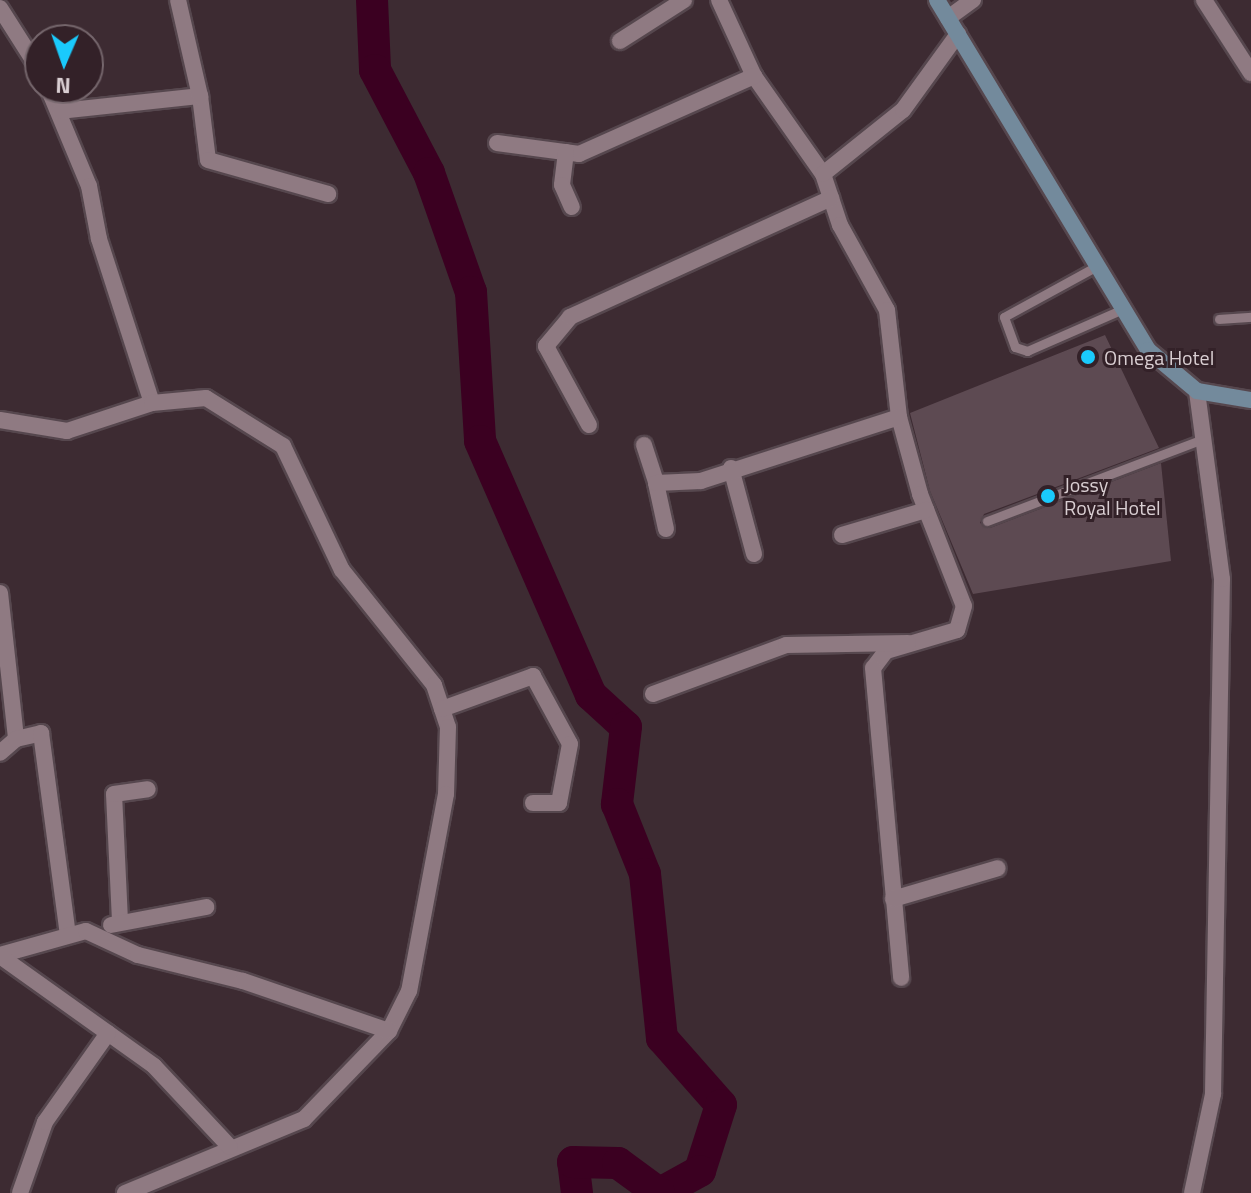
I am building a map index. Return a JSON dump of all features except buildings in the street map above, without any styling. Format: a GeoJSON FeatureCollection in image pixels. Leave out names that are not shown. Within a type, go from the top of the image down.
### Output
{"type":"FeatureCollection","features":[{"type":"Feature","properties":{"kind":"street"},"geometry":{"type":"LineString","coordinates":[[178,0],[211,135],[208,160],[328,194]]}},
{"type":"Feature","properties":{"kind":"street"},"geometry":{"type":"LineString","coordinates":[[620,41],[684,0]]}},
{"type":"Feature","properties":{"kind":"street"},"geometry":{"type":"LineString","coordinates":[[719,0],[754,76],[823,174],[831,198],[887,310],[899,417],[926,510],[965,622],[878,658],[870,687],[901,978]]}},
{"type":"Feature","properties":{"kind":"street"},"geometry":{"type":"LineString","coordinates":[[937,0],[1148,350],[1197,391],[1251,400]]}},
{"type":"Feature","properties":{"kind":"street"},"geometry":{"type":"LineString","coordinates":[[948,18],[973,0]]}},
{"type":"Feature","properties":{"kind":"street"},"geometry":{"type":"LineString","coordinates":[[1204,0],[1251,73]]}},
{"type":"Feature","properties":{"kind":"street"},"geometry":{"type":"LineString","coordinates":[[0,8],[24,46]]}},
{"type":"Feature","properties":{"kind":"street"},"geometry":{"type":"LineString","coordinates":[[823,174],[903,110],[958,34]]}},
{"type":"Feature","properties":{"kind":"street"},"geometry":{"type":"LineString","coordinates":[[497,143],[566,152],[639,132],[754,76]]}},
{"type":"Feature","properties":{"kind":"street"},"geometry":{"type":"LineString","coordinates":[[60,111],[200,96]]}},
{"type":"Feature","properties":{"kind":"street"},"geometry":{"type":"LineString","coordinates":[[56,104],[152,403]]}},
{"type":"Feature","properties":{"kind":"street"},"geometry":{"type":"LineString","coordinates":[[566,152],[562,185],[572,207]]}},
{"type":"Feature","properties":{"kind":"street"},"geometry":{"type":"LineString","coordinates":[[589,425],[546,346],[570,317],[831,198]]}},
{"type":"Feature","properties":{"kind":"street"},"geometry":{"type":"LineString","coordinates":[[1192,1193],[1213,1094],[1221,594],[1197,391]]}},
{"type":"Feature","properties":{"kind":"street"},"geometry":{"type":"LineString","coordinates":[[0,420],[67,431],[152,403],[206,398],[283,446],[342,570],[434,685],[442,709],[446,794],[409,991],[389,1031],[304,1119],[230,1147],[146,1190],[125,1193]]}},
{"type":"Feature","properties":{"kind":"street"},"geometry":{"type":"LineString","coordinates":[[656,483],[701,481],[731,468],[899,417]]}},
{"type":"Feature","properties":{"kind":"street"},"geometry":{"type":"LineString","coordinates":[[644,445],[666,529]]}},
{"type":"Feature","properties":{"kind":"street"},"geometry":{"type":"LineString","coordinates":[[731,468],[754,554]]}},
{"type":"Feature","properties":{"kind":"street"},"geometry":{"type":"LineString","coordinates":[[842,535],[926,510]]}},
{"type":"Feature","properties":{"kind":"street"},"geometry":{"type":"LineString","coordinates":[[0,597],[16,739]]}},
{"type":"Feature","properties":{"kind":"street"},"geometry":{"type":"LineString","coordinates":[[653,694],[799,642],[910,643]]}},
{"type":"Feature","properties":{"kind":"street"},"geometry":{"type":"LineString","coordinates":[[442,709],[533,676],[570,744],[559,803],[533,803]]}},
{"type":"Feature","properties":{"kind":"street"},"geometry":{"type":"LineString","coordinates":[[0,753],[16,739],[41,733],[68,935]]}},
{"type":"Feature","properties":{"kind":"street"},"geometry":{"type":"LineString","coordinates":[[120,921],[114,794],[148,789]]}},
{"type":"Feature","properties":{"kind":"street"},"geometry":{"type":"LineString","coordinates":[[893,899],[998,868]]}},
{"type":"Feature","properties":{"kind":"street"},"geometry":{"type":"LineString","coordinates":[[0,956],[68,935],[96,933],[120,921],[206,907]]}},
{"type":"Feature","properties":{"kind":"street"},"geometry":{"type":"LineString","coordinates":[[96,933],[138,955],[243,981],[389,1031]]}},
{"type":"Feature","properties":{"kind":"street"},"geometry":{"type":"LineString","coordinates":[[0,956],[154,1066],[230,1147]]}},
{"type":"Feature","properties":{"kind":"street"},"geometry":{"type":"LineString","coordinates":[[20,1193],[45,1122],[108,1033]]}},
{"type":"Feature","properties":{"kind":"lane"},"geometry":{"type":"LineString","coordinates":[[1097,266],[1004,317],[1015,347],[1027,351],[1123,309]]}},
{"type":"Feature","properties":{"kind":"lane"},"geometry":{"type":"LineString","coordinates":[[1219,319],[1251,317]]}},
{"type":"Feature","properties":{"kind":"lane"},"geometry":{"type":"LineString","coordinates":[[987,521],[1203,439]]}},
{"type":"Feature","properties":{"kind":"waterway"},"geometry":{"type":"LineString","coordinates":[[372,0],[375,70],[429,173],[471,292],[480,441],[591,695],[626,727],[617,804],[645,874],[662,1038],[721,1105],[700,1171],[660,1193]]}},
{"type":"Feature","properties":{"kind":"waterway"},"geometry":{"type":"LineString","coordinates":[[577,1193],[573,1162],[618,1163],[659,1193]]}},
{"type":"Feature","properties":{"kind":"place","name":"Omega Hotel"},"geometry":{"type":"Point","coordinates":[1088,357]}},
{"type":"Feature","properties":{"kind":"place","name":"Jossy Royal Hotel"},"geometry":{"type":"Point","coordinates":[1048,496]}}]}
